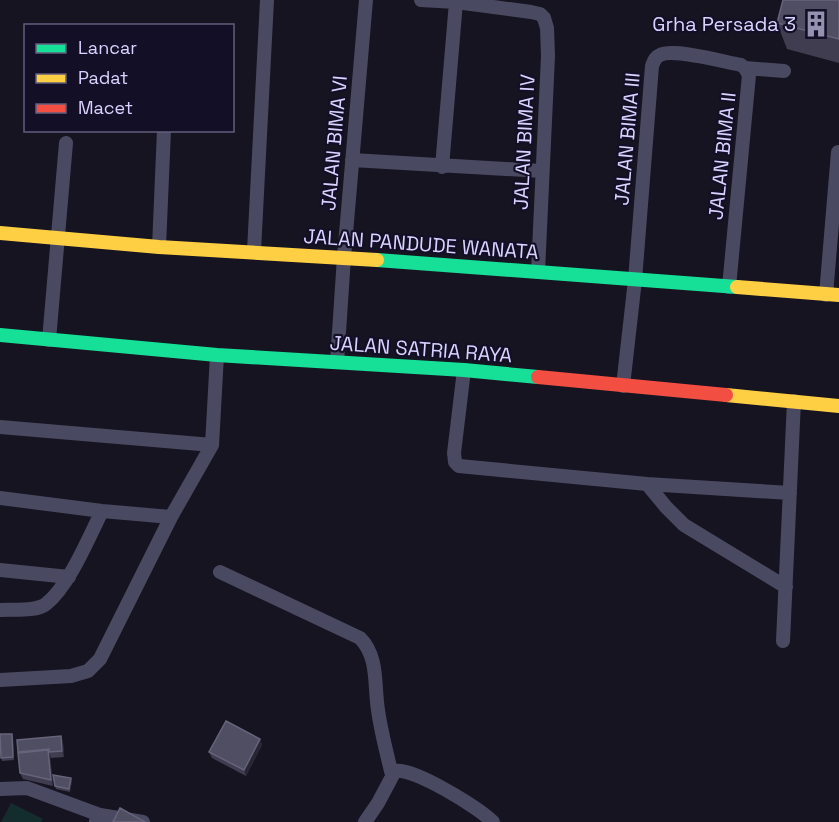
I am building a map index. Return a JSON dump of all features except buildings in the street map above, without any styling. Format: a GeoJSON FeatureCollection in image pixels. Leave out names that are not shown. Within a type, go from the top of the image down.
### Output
{"type":"FeatureCollection","features":[{"type":"Feature","properties":{"kind":"street"},"geometry":{"type":"LineString","coordinates":[[254,251],[267,0]]}},
{"type":"Feature","properties":{"kind":"street","name":"JALAN BIMA VI"},"geometry":{"type":"LineString","coordinates":[[337,362],[366,0]]}},
{"type":"Feature","properties":{"kind":"street"},"geometry":{"type":"LineString","coordinates":[[421,0],[456,2],[442,167]]}},
{"type":"Feature","properties":{"kind":"street","name":"JALAN BIMA IV"},"geometry":{"type":"LineString","coordinates":[[456,2],[542,15],[547,28],[548,56],[538,272]]}},
{"type":"Feature","properties":{"kind":"street","name":"JALAN BIMA III"},"geometry":{"type":"LineString","coordinates":[[623,386],[635,280],[653,63],[664,53],[709,59]]}},
{"type":"Feature","properties":{"kind":"street","name":"JALAN BIMA II"},"geometry":{"type":"LineString","coordinates":[[709,59],[746,68],[749,84],[729,287]]}},
{"type":"Feature","properties":{"kind":"street"},"geometry":{"type":"LineString","coordinates":[[746,68],[784,71]]}},
{"type":"Feature","properties":{"kind":"street"},"geometry":{"type":"LineString","coordinates":[[159,247],[164,132]]}},
{"type":"Feature","properties":{"kind":"street"},"geometry":{"type":"LineString","coordinates":[[49,340],[66,143]]}},
{"type":"Feature","properties":{"kind":"street"},"geometry":{"type":"LineString","coordinates":[[833,295],[838,152]]}},
{"type":"Feature","properties":{"kind":"street"},"geometry":{"type":"LineString","coordinates":[[352,160],[542,171]]}},
{"type":"Feature","properties":{"kind":"street","name":"JALAN PANDUDE WANATA"},"geometry":{"type":"LineString","coordinates":[[0,233],[159,247],[344,257],[833,295]]}},
{"type":"Feature","properties":{"kind":"street","name":"JALAN SATRIA RAYA"},"geometry":{"type":"LineString","coordinates":[[0,335],[217,355],[464,370],[839,406]]}},
{"type":"Feature","properties":{"kind":"street"},"geometry":{"type":"LineString","coordinates":[[0,680],[52,678],[88,671],[100,659],[171,517],[212,445],[217,355]]}},
{"type":"Feature","properties":{"kind":"street"},"geometry":{"type":"LineString","coordinates":[[464,370],[454,453],[454,462],[458,466],[647,484],[790,493]]}},
{"type":"Feature","properties":{"kind":"street"},"geometry":{"type":"LineString","coordinates":[[783,642],[794,401]]}},
{"type":"Feature","properties":{"kind":"street"},"geometry":{"type":"LineString","coordinates":[[0,427],[212,445]]}},
{"type":"Feature","properties":{"kind":"street"},"geometry":{"type":"LineString","coordinates":[[647,484],[684,525],[786,587]]}},
{"type":"Feature","properties":{"kind":"street"},"geometry":{"type":"LineString","coordinates":[[0,498],[102,512],[171,517]]}},
{"type":"Feature","properties":{"kind":"street"},"geometry":{"type":"LineString","coordinates":[[0,610],[45,605],[69,577],[102,512]]}},
{"type":"Feature","properties":{"kind":"street"},"geometry":{"type":"LineString","coordinates":[[0,570],[69,577]]}},
{"type":"Feature","properties":{"kind":"street"},"geometry":{"type":"LineString","coordinates":[[220,572],[360,638],[364,642],[373,665],[378,711],[392,775]]}},
{"type":"Feature","properties":{"kind":"street"},"geometry":{"type":"LineString","coordinates":[[365,822],[392,775],[395,771],[400,770],[472,804],[493,822]]}},
{"type":"Feature","properties":{"kind":"street"},"geometry":{"type":"LineString","coordinates":[[0,789],[27,788],[98,818],[143,822]]}},
{"type":"Feature","properties":{"kind":"green space"},"geometry":{"type":"Polygon","coordinates":[[[11,803],[43,819],[41,822],[1,822],[11,803]]]}},
{"type":"Feature","properties":{"kind":"traffic: fast"},"geometry":{"type":"LineString","coordinates":[[377,260],[737,287]]}},
{"type":"Feature","properties":{"kind":"traffic: fast"},"geometry":{"type":"LineString","coordinates":[[0,335],[217,355],[464,370],[538,377]]}},
{"type":"Feature","properties":{"kind":"traffic: slow"},"geometry":{"type":"LineString","coordinates":[[0,233],[159,247],[377,260]]}},
{"type":"Feature","properties":{"kind":"traffic: slow"},"geometry":{"type":"LineString","coordinates":[[737,287],[839,295]]}},
{"type":"Feature","properties":{"kind":"traffic: slow"},"geometry":{"type":"LineString","coordinates":[[726,395],[839,406]]}},
{"type":"Feature","properties":{"kind":"traffic: jam"},"geometry":{"type":"LineString","coordinates":[[538,377],[726,395]]}},
{"type":"Feature","properties":{"kind":"place","name":"Grha Persada 3"},"geometry":{"type":"Point","coordinates":[816,24]}}]}
